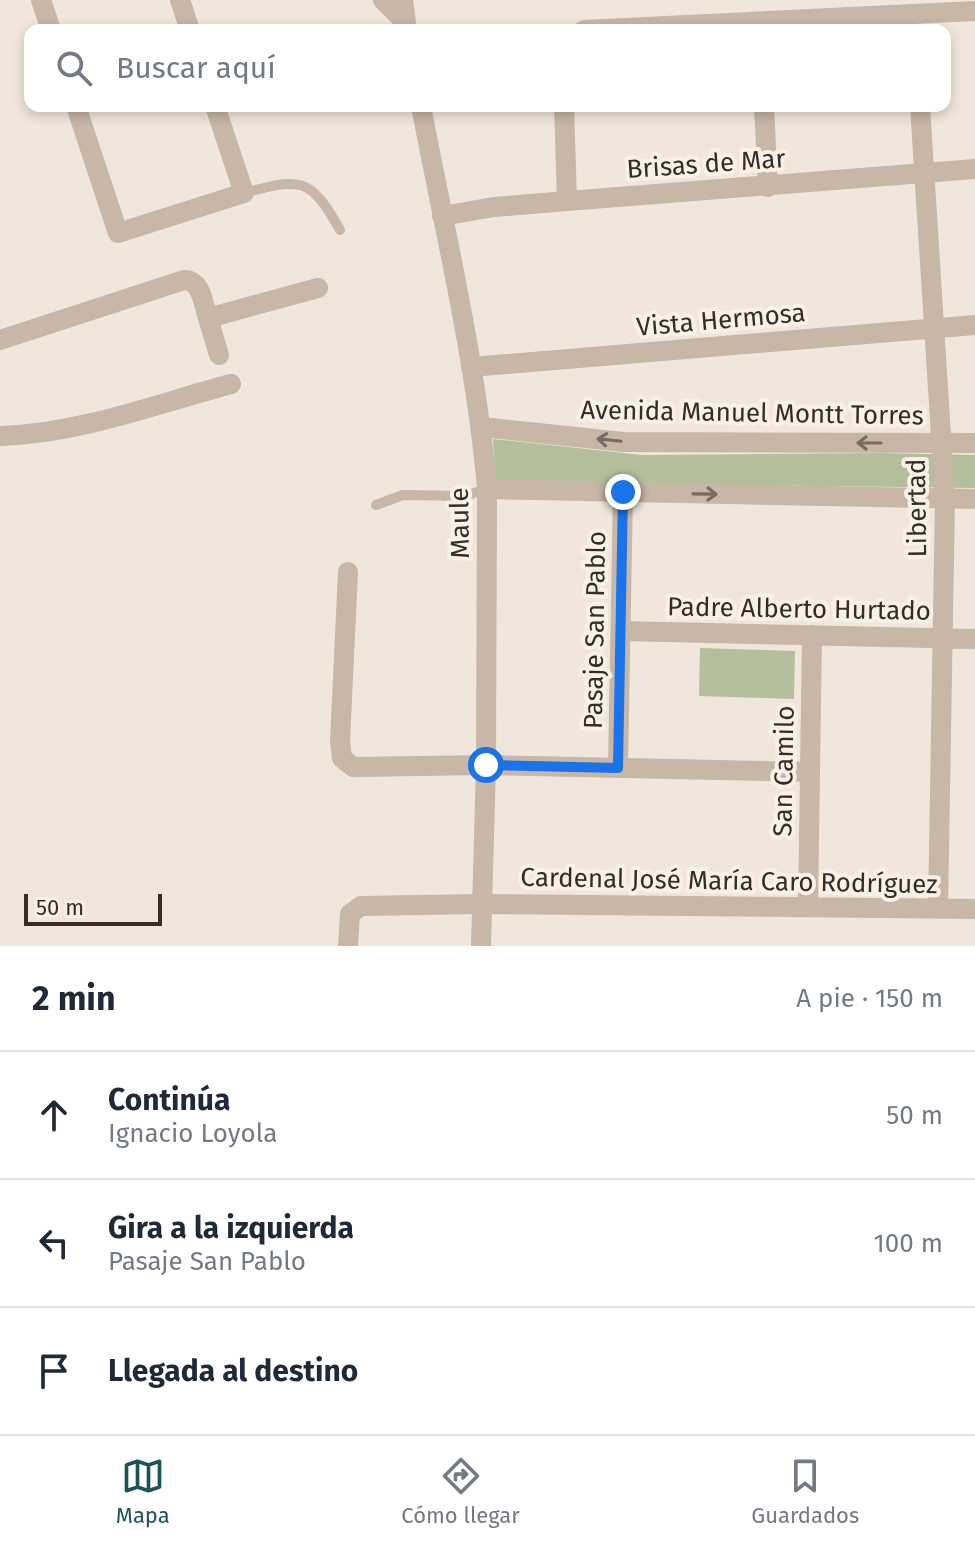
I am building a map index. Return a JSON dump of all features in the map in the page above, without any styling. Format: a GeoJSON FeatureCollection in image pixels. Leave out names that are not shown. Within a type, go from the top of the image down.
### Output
{"type":"FeatureCollection","features":[{"type":"Feature","properties":{"kind":"street"},"geometry":{"type":"LineString","coordinates":[[41,0],[49,24]]}},
{"type":"Feature","properties":{"kind":"street"},"geometry":{"type":"LineString","coordinates":[[180,0],[188,24]]}},
{"type":"Feature","properties":{"kind":"street"},"geometry":{"type":"LineString","coordinates":[[383,0],[403,24]]}},
{"type":"Feature","properties":{"kind":"street"},"geometry":{"type":"LineString","coordinates":[[403,0],[406,24]]}},
{"type":"Feature","properties":{"kind":"street"},"geometry":{"type":"LineString","coordinates":[[788,24],[975,11]]}},
{"type":"Feature","properties":{"kind":"street"},"geometry":{"type":"LineString","coordinates":[[78,112],[118,233],[244,193],[217,112]]}},
{"type":"Feature","properties":{"kind":"street","name":"Maule"},"geometry":{"type":"LineString","coordinates":[[422,112],[471,367],[487,489],[486,765],[481,946]]}},
{"type":"Feature","properties":{"kind":"street"},"geometry":{"type":"LineString","coordinates":[[564,112],[567,201]]}},
{"type":"Feature","properties":{"kind":"street"},"geometry":{"type":"LineString","coordinates":[[764,112],[768,187]]}},
{"type":"Feature","properties":{"kind":"street","name":"Libertad"},"geometry":{"type":"LineString","coordinates":[[920,112],[945,498],[938,909]]}},
{"type":"Feature","properties":{"kind":"street","name":"Brisas de Mar"},"geometry":{"type":"LineString","coordinates":[[442,216],[494,207],[975,169]]}},
{"type":"Feature","properties":{"kind":"street"},"geometry":{"type":"LineString","coordinates":[[0,340],[191,280],[198,285],[219,355]]}},
{"type":"Feature","properties":{"kind":"street"},"geometry":{"type":"LineString","coordinates":[[208,318],[318,288]]}},
{"type":"Feature","properties":{"kind":"street","name":"Vista Hermosa"},"geometry":{"type":"LineString","coordinates":[[471,367],[975,325]]}},
{"type":"Feature","properties":{"kind":"street"},"geometry":{"type":"LineString","coordinates":[[0,436],[38,435],[72,428],[231,384]]}},
{"type":"Feature","properties":{"kind":"street","name":"Avenida Manuel Montt Torres"},"geometry":{"type":"LineString","coordinates":[[481,427],[623,442],[975,443]]}},
{"type":"Feature","properties":{"kind":"street"},"geometry":{"type":"LineString","coordinates":[[487,489],[975,499]]}},
{"type":"Feature","properties":{"kind":"street","name":"Pasaje San Pablo"},"geometry":{"type":"LineString","coordinates":[[618,768],[623,492]]}},
{"type":"Feature","properties":{"kind":"street"},"geometry":{"type":"LineString","coordinates":[[348,572],[340,741],[342,758],[353,767],[486,765],[809,772]]}},
{"type":"Feature","properties":{"kind":"street","name":"Padre Alberto Hurtado"},"geometry":{"type":"LineString","coordinates":[[621,631],[975,639]]}},
{"type":"Feature","properties":{"kind":"street","name":"San Camilo"},"geometry":{"type":"LineString","coordinates":[[808,907],[812,635]]}},
{"type":"Feature","properties":{"kind":"street","name":"Cardenal José María Caro Rodríguez"},"geometry":{"type":"LineString","coordinates":[[348,946],[348,919],[356,908],[482,904],[975,909]]}},
{"type":"Feature","properties":{"kind":"lane"},"geometry":{"type":"LineString","coordinates":[[244,193],[284,182],[301,184],[327,206],[340,230]]}},
{"type":"Feature","properties":{"kind":"lane"},"geometry":{"type":"LineString","coordinates":[[376,505],[403,495],[464,496],[487,489]]}},
{"type":"Feature","properties":{"kind":"green space"},"geometry":{"type":"Polygon","coordinates":[[[493,439],[642,455],[975,455],[975,488],[495,482],[493,439]]]}},
{"type":"Feature","properties":{"kind":"green space"},"geometry":{"type":"Polygon","coordinates":[[[700,648],[795,651],[794,699],[699,696],[700,648]]]}},
{"type":"Feature","properties":{"kind":"route"},"geometry":{"type":"LineString","coordinates":[[486,765],[618,768],[623,492]]}}]}
